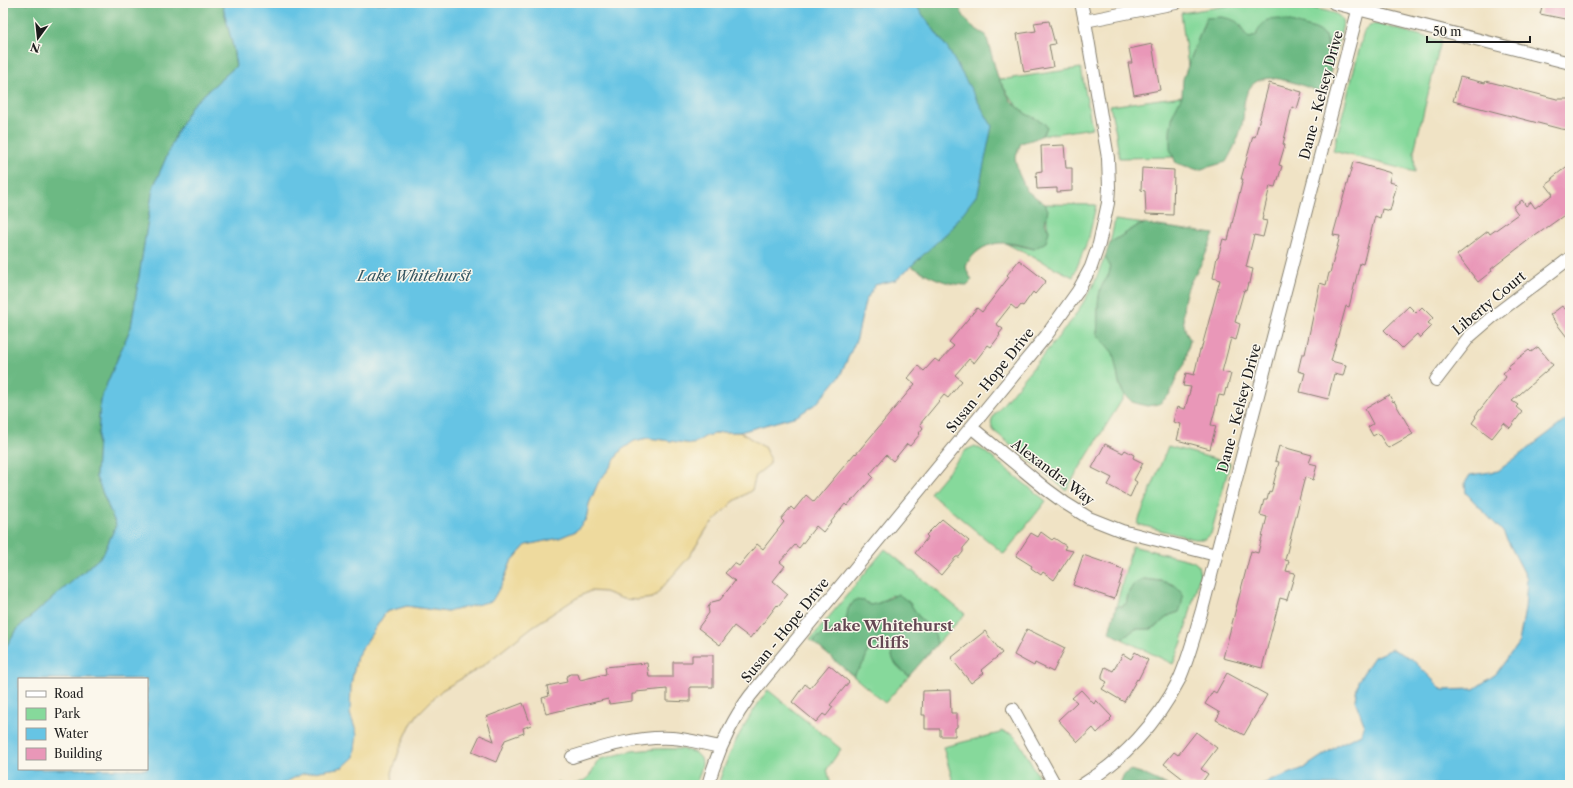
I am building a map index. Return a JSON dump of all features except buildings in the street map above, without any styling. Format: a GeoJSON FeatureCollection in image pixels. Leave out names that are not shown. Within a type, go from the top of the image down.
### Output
{"type":"FeatureCollection","features":[{"type":"Feature","properties":{"kind":"street","name":"Susan - Hope Drive"},"geometry":{"type":"LineString","coordinates":[[708,785],[721,747],[735,719],[750,696],[1046,336],[1071,302],[1084,281],[1099,244],[1108,203],[1109,187],[1108,158],[1081,3]]}},
{"type":"Feature","properties":{"kind":"street"},"geometry":{"type":"LineString","coordinates":[[1085,21],[1176,3]]}},
{"type":"Feature","properties":{"kind":"street"},"geometry":{"type":"LineString","coordinates":[[1334,3],[1359,6],[1570,63]]}},
{"type":"Feature","properties":{"kind":"street","name":"Dane - Kelsey Drive"},"geometry":{"type":"LineString","coordinates":[[1082,785],[1099,774],[1128,750],[1166,703],[1179,679],[1189,653],[1216,555],[1359,6]]}},
{"type":"Feature","properties":{"kind":"street","name":"Liberty Court"},"geometry":{"type":"LineString","coordinates":[[1436,380],[1469,337],[1491,318],[1570,258]]}},
{"type":"Feature","properties":{"kind":"street","name":"Alexandra Way"},"geometry":{"type":"LineString","coordinates":[[971,427],[1046,489],[1089,518],[1122,531],[1216,555]]}},
{"type":"Feature","properties":{"kind":"street"},"geometry":{"type":"LineString","coordinates":[[1013,709],[1055,785]]}},
{"type":"Feature","properties":{"kind":"street"},"geometry":{"type":"LineString","coordinates":[[572,757],[618,743],[645,738],[684,739],[721,747]]}},
{"type":"Feature","properties":{"kind":"green space"},"geometry":{"type":"Polygon","coordinates":[[[3,3],[222,3],[236,66],[192,105],[177,132],[153,188],[131,327],[100,400],[96,477],[116,525],[103,555],[19,627],[3,651],[3,3]]]}},
{"type":"Feature","properties":{"kind":"green space"},"geometry":{"type":"Polygon","coordinates":[[[914,3],[957,3],[968,22],[975,29],[986,35],[998,78],[1011,101],[1026,114],[1043,122],[1047,127],[1040,136],[1021,143],[1015,158],[1018,172],[1027,191],[1045,204],[1048,210],[1045,223],[1049,231],[1046,242],[1034,249],[1005,243],[988,246],[980,250],[966,265],[967,271],[972,280],[967,285],[945,282],[911,266],[950,230],[948,49],[914,3]]]}},
{"type":"Feature","properties":{"kind":"green space"},"geometry":{"type":"Polygon","coordinates":[[[1264,3],[1292,5],[1334,13],[1339,16],[1343,24],[1331,69],[1328,60],[1327,39],[1322,33],[1315,29],[1296,26],[1259,28],[1256,36],[1249,39],[1244,33],[1241,25],[1206,18],[1188,66],[1181,13],[1232,5],[1264,3]]]}},
{"type":"Feature","properties":{"kind":"green space"},"geometry":{"type":"Polygon","coordinates":[[[1221,17],[1237,22],[1249,38],[1256,36],[1259,28],[1267,20],[1280,19],[1315,29],[1321,32],[1327,39],[1328,61],[1331,69],[1326,93],[1290,81],[1269,78],[1257,81],[1249,89],[1246,96],[1239,136],[1226,162],[1198,170],[1176,163],[1170,149],[1170,131],[1173,114],[1182,96],[1183,79],[1206,18],[1221,17]]]}},
{"type":"Feature","properties":{"kind":"green space"},"geometry":{"type":"Polygon","coordinates":[[[1372,24],[1382,25],[1441,41],[1414,151],[1415,172],[1333,151],[1364,31],[1372,24]]]}},
{"type":"Feature","properties":{"kind":"green space"},"geometry":{"type":"Polygon","coordinates":[[[1081,68],[1092,128],[1040,136],[1044,133],[1047,127],[1042,122],[1028,115],[1017,106],[1010,98],[999,80],[1081,68]]]}},
{"type":"Feature","properties":{"kind":"green space"},"geometry":{"type":"Polygon","coordinates":[[[1182,96],[1173,118],[1170,133],[1173,157],[1119,158],[1110,106],[1182,96]]]}},
{"type":"Feature","properties":{"kind":"green space"},"geometry":{"type":"Polygon","coordinates":[[[1045,204],[1096,205],[1089,237],[1073,277],[1005,243],[1034,249],[1049,231],[1045,204]]]}},
{"type":"Feature","properties":{"kind":"green space"},"geometry":{"type":"Polygon","coordinates":[[[1115,220],[1145,224],[1137,226],[1110,243],[1115,220]]]}},
{"type":"Feature","properties":{"kind":"green space"},"geometry":{"type":"Polygon","coordinates":[[[1145,224],[1214,234],[1206,254],[1189,285],[1185,298],[1183,320],[1190,339],[1185,364],[1178,374],[1170,394],[1159,404],[1147,406],[1132,402],[1123,393],[1119,382],[1113,353],[1097,334],[1099,294],[1110,271],[1110,265],[1105,257],[1110,243],[1137,226],[1145,224]]]}},
{"type":"Feature","properties":{"kind":"green space"},"geometry":{"type":"Polygon","coordinates":[[[1105,257],[1110,265],[1110,271],[1099,294],[1097,334],[1114,354],[1120,386],[1125,395],[1066,490],[994,431],[991,425],[994,415],[1073,319],[1092,288],[1105,257]]]}},
{"type":"Feature","properties":{"kind":"green space"},"geometry":{"type":"Polygon","coordinates":[[[975,446],[984,451],[1046,501],[1004,554],[930,493],[966,450],[975,446]]]}},
{"type":"Feature","properties":{"kind":"green space"},"geometry":{"type":"Polygon","coordinates":[[[1168,446],[1230,463],[1211,534],[1205,539],[1194,539],[1137,524],[1168,446]]]}},
{"type":"Feature","properties":{"kind":"green space"},"geometry":{"type":"Polygon","coordinates":[[[1132,546],[1193,561],[1198,565],[1200,574],[1182,642],[1173,664],[1122,639],[1135,629],[1151,629],[1159,625],[1170,615],[1179,612],[1172,584],[1144,579],[1130,590],[1127,596],[1126,604],[1116,607],[1132,546]]]}},
{"type":"Feature","properties":{"kind":"green space"},"geometry":{"type":"Polygon","coordinates":[[[885,549],[965,614],[937,644],[935,634],[919,617],[909,602],[892,595],[879,603],[871,605],[864,601],[850,605],[846,621],[815,639],[814,643],[810,640],[885,549]]]}},
{"type":"Feature","properties":{"kind":"green space"},"geometry":{"type":"Polygon","coordinates":[[[1144,579],[1168,583],[1179,589],[1182,595],[1182,602],[1179,612],[1170,615],[1159,625],[1151,629],[1135,629],[1122,639],[1109,632],[1116,607],[1126,604],[1129,592],[1133,585],[1144,579]]]}},
{"type":"Feature","properties":{"kind":"green space"},"geometry":{"type":"Polygon","coordinates":[[[898,594],[909,602],[919,617],[935,634],[937,644],[909,676],[894,662],[891,650],[884,646],[870,646],[864,662],[853,676],[814,643],[815,639],[846,621],[848,609],[855,600],[864,601],[871,605],[898,594]]]}},
{"type":"Feature","properties":{"kind":"green space"},"geometry":{"type":"Polygon","coordinates":[[[869,646],[887,646],[891,650],[897,665],[909,676],[885,703],[853,676],[864,662],[869,646]]]}},
{"type":"Feature","properties":{"kind":"green space"},"geometry":{"type":"Polygon","coordinates":[[[768,690],[841,749],[827,769],[831,785],[718,785],[727,759],[739,735],[752,712],[768,690]]]}},
{"type":"Feature","properties":{"kind":"green space"},"geometry":{"type":"Polygon","coordinates":[[[1001,731],[1013,735],[1018,740],[1043,785],[954,785],[943,747],[1000,733],[1001,731]]]}},
{"type":"Feature","properties":{"kind":"green space"},"geometry":{"type":"Polygon","coordinates":[[[676,749],[691,751],[697,754],[701,758],[702,764],[696,785],[571,785],[579,783],[587,778],[601,759],[632,751],[676,749]]]}},
{"type":"Feature","properties":{"kind":"green space"},"geometry":{"type":"Polygon","coordinates":[[[1131,770],[1167,785],[1120,785],[1124,774],[1131,770]]]}},
{"type":"Feature","properties":{"kind":"green space"},"geometry":{"type":"Polygon","coordinates":[[[558,782],[571,785],[556,785],[558,782]]]}},
{"type":"Feature","properties":{"kind":"sand"},"geometry":{"type":"Polygon","coordinates":[[[722,432],[740,432],[764,447],[770,458],[770,464],[756,475],[752,490],[733,502],[708,527],[689,557],[653,598],[637,600],[623,599],[605,592],[590,591],[532,627],[480,668],[442,690],[418,714],[410,726],[400,748],[392,773],[393,785],[280,785],[301,774],[343,767],[357,734],[350,714],[351,684],[357,656],[386,612],[407,606],[447,612],[503,582],[511,562],[526,545],[559,538],[576,531],[586,519],[589,504],[598,483],[620,451],[634,441],[648,438],[693,444],[706,436],[722,432]]]}},
{"type":"Feature","properties":{"kind":"water","name":"Lake Whitehurst"},"geometry":{"type":"Polygon","coordinates":[[[222,3],[914,3],[948,49],[992,126],[978,193],[950,230],[896,280],[875,285],[865,302],[857,338],[840,376],[817,403],[797,416],[740,432],[722,432],[706,436],[693,444],[648,438],[634,441],[620,451],[598,483],[589,504],[586,519],[576,531],[559,538],[526,545],[511,562],[503,582],[492,601],[447,612],[407,606],[386,612],[357,656],[351,684],[350,714],[357,734],[354,757],[343,767],[302,774],[280,785],[3,785],[3,651],[19,627],[103,555],[116,525],[96,477],[100,400],[131,327],[153,188],[177,132],[192,105],[236,66],[222,3]]]}},
{"type":"Feature","properties":{"kind":"water"},"geometry":{"type":"Polygon","coordinates":[[[1570,417],[1570,785],[1260,785],[1304,768],[1340,744],[1361,734],[1364,724],[1355,700],[1358,681],[1374,657],[1392,649],[1412,659],[1443,690],[1474,689],[1496,674],[1519,642],[1525,609],[1527,578],[1503,532],[1466,493],[1465,483],[1470,475],[1498,471],[1570,417]]]}},
{"type":"Feature","properties":{"kind":"district","name":"Lake Whitehurst Cliffs"},"geometry":{"type":"Point","coordinates":[888,634]}}]}
